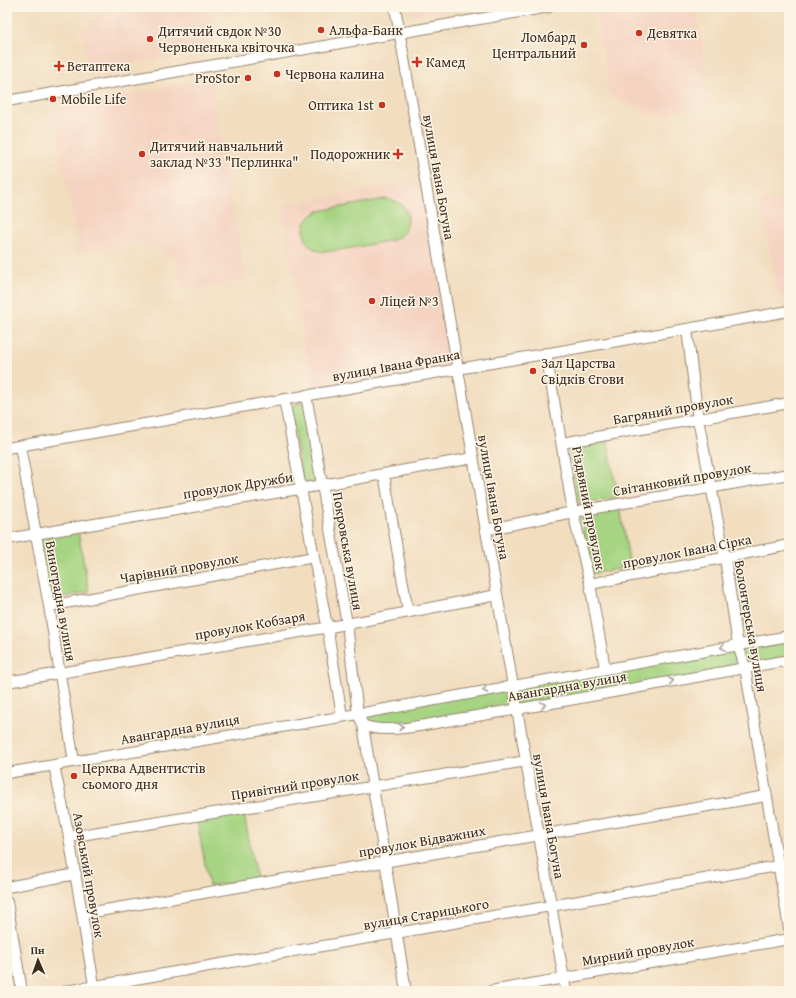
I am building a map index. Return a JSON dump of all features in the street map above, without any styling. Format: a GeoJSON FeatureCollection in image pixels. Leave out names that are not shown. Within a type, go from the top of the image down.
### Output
{"type":"FeatureCollection","features":[{"type":"Feature","properties":{"kind":"street","name":"вулиця Івана Богуна"},"geometry":{"type":"LineString","coordinates":[[396,7],[399,33],[457,369],[566,991]]}},
{"type":"Feature","properties":{"kind":"street"},"geometry":{"type":"LineString","coordinates":[[7,101],[549,7]]}},
{"type":"Feature","properties":{"kind":"street","name":"вулиця Івана Франка"},"geometry":{"type":"LineString","coordinates":[[7,448],[789,311]]}},
{"type":"Feature","properties":{"kind":"street","name":"Волонтерська вулиця"},"geometry":{"type":"LineString","coordinates":[[687,329],[698,419],[725,558],[738,644],[745,667],[789,928]]}},
{"type":"Feature","properties":{"kind":"street","name":"Різдвяний провулок"},"geometry":{"type":"LineString","coordinates":[[546,353],[574,512],[590,584],[605,668]]}},
{"type":"Feature","properties":{"kind":"street","name":"Покровська вулиця"},"geometry":{"type":"LineString","coordinates":[[306,395],[347,624],[358,714]]}},
{"type":"Feature","properties":{"kind":"street"},"geometry":{"type":"LineString","coordinates":[[284,399],[327,626],[342,716]]}},
{"type":"Feature","properties":{"kind":"street","name":"Багряний провулок"},"geometry":{"type":"LineString","coordinates":[[562,443],[789,403]]}},
{"type":"Feature","properties":{"kind":"street","name":"Виноградна вулиця"},"geometry":{"type":"LineString","coordinates":[[20,446],[34,533],[49,606],[74,762]]}},
{"type":"Feature","properties":{"kind":"street","name":"провулок Дружби"},"geometry":{"type":"LineString","coordinates":[[7,539],[34,533],[301,489],[473,458]]}},
{"type":"Feature","properties":{"kind":"street"},"geometry":{"type":"LineString","coordinates":[[384,474],[408,612]]}},
{"type":"Feature","properties":{"kind":"street","name":"Світанковий провулок"},"geometry":{"type":"LineString","coordinates":[[486,530],[574,512],[789,474]]}},
{"type":"Feature","properties":{"kind":"street","name":"провулок Івана Сірка"},"geometry":{"type":"LineString","coordinates":[[590,584],[789,545]]}},
{"type":"Feature","properties":{"kind":"street","name":"Чарівний провулок"},"geometry":{"type":"LineString","coordinates":[[49,606],[314,557]]}},
{"type":"Feature","properties":{"kind":"street","name":"провулок Кобзаря"},"geometry":{"type":"LineString","coordinates":[[7,682],[327,626],[347,624],[497,595]]}},
{"type":"Feature","properties":{"kind":"street","name":"Авангардна вулиця"},"geometry":{"type":"LineString","coordinates":[[7,773],[358,714],[512,684],[789,636]]}},
{"type":"Feature","properties":{"kind":"street","name":"Авангардна вулиця"},"geometry":{"type":"LineString","coordinates":[[363,725],[370,728],[402,727],[517,710],[789,660]]}},
{"type":"Feature","properties":{"kind":"street"},"geometry":{"type":"LineString","coordinates":[[358,714],[363,725],[406,991]]}},
{"type":"Feature","properties":{"kind":"street","name":"Привітний провулок"},"geometry":{"type":"LineString","coordinates":[[69,837],[526,761]]}},
{"type":"Feature","properties":{"kind":"street","name":"Азовський провулок"},"geometry":{"type":"LineString","coordinates":[[54,765],[76,874],[95,989]]}},
{"type":"Feature","properties":{"kind":"street","name":"провулок Відважних"},"geometry":{"type":"LineString","coordinates":[[82,914],[766,796]]}},
{"type":"Feature","properties":{"kind":"street","name":"вулиця Старицького"},"geometry":{"type":"LineString","coordinates":[[67,991],[95,989],[396,933],[789,864]]}},
{"type":"Feature","properties":{"kind":"street"},"geometry":{"type":"LineString","coordinates":[[7,887],[76,874]]}},
{"type":"Feature","properties":{"kind":"street"},"geometry":{"type":"LineString","coordinates":[[7,902],[22,991]]}},
{"type":"Feature","properties":{"kind":"street","name":"Мирний провулок"},"geometry":{"type":"LineString","coordinates":[[491,991],[789,939]]}},
{"type":"Feature","properties":{"kind":"shaded area","name":"Дитячий свдок №30 Червоненька квіточка"},"geometry":{"type":"Polygon","coordinates":[[[110,7],[211,7],[218,48],[89,71],[82,29],[110,7]]]}},
{"type":"Feature","properties":{"kind":"shaded area"},"geometry":{"type":"Polygon","coordinates":[[[412,7],[466,7],[413,16],[412,7]]]}},
{"type":"Feature","properties":{"kind":"shaded area"},"geometry":{"type":"Polygon","coordinates":[[[595,7],[696,7],[711,105],[657,116],[610,95],[595,7]]]}},
{"type":"Feature","properties":{"kind":"shaded area","name":"Дитячий навчальний заклад №33 \"Перлинка\""},"geometry":{"type":"Polygon","coordinates":[[[211,79],[246,281],[181,291],[176,259],[141,242],[80,252],[52,109],[211,79]]]}},
{"type":"Feature","properties":{"kind":"shaded area","name":"Ліцей №3"},"geometry":{"type":"Polygon","coordinates":[[[424,180],[457,369],[312,391],[282,205],[424,180]]]}},
{"type":"Feature","properties":{"kind":"shaded area"},"geometry":{"type":"Polygon","coordinates":[[[789,196],[789,298],[780,300],[760,201],[789,196]]]}},
{"type":"Feature","properties":{"kind":"green space"},"geometry":{"type":"Polygon","coordinates":[[[385,199],[401,204],[408,216],[406,229],[401,235],[393,240],[333,251],[315,250],[307,243],[304,229],[307,220],[319,211],[385,199]]]}},
{"type":"Feature","properties":{"kind":"green space"},"geometry":{"type":"Polygon","coordinates":[[[308,401],[323,480],[305,483],[303,482],[289,405],[308,401]]]}},
{"type":"Feature","properties":{"kind":"green space"},"geometry":{"type":"Polygon","coordinates":[[[607,438],[618,497],[579,504],[568,444],[607,438]]]}},
{"type":"Feature","properties":{"kind":"green space"},"geometry":{"type":"Polygon","coordinates":[[[620,506],[630,567],[590,574],[580,512],[620,506]]]}},
{"type":"Feature","properties":{"kind":"green space"},"geometry":{"type":"Polygon","coordinates":[[[77,526],[89,592],[51,599],[38,534],[77,526]]]}},
{"type":"Feature","properties":{"kind":"green space"},"geometry":{"type":"Polygon","coordinates":[[[789,636],[789,660],[517,710],[370,728],[358,714],[789,636]]]}},
{"type":"Feature","properties":{"kind":"green space"},"geometry":{"type":"Polygon","coordinates":[[[243,808],[256,878],[209,886],[196,816],[243,808]]]}},
{"type":"Feature","properties":{"kind":"place","name":"Альфа-Банк"},"geometry":{"type":"Point","coordinates":[321,30]}},
{"type":"Feature","properties":{"kind":"place","name":"Девятка"},"geometry":{"type":"Point","coordinates":[639,33]}},
{"type":"Feature","properties":{"kind":"place","name":"Дитячий свдок №30 Червоненька квіточка"},"geometry":{"type":"Point","coordinates":[150,39]}},
{"type":"Feature","properties":{"kind":"place","name":"Ломбард Центральний"},"geometry":{"type":"Point","coordinates":[584,45]}},
{"type":"Feature","properties":{"kind":"place","name":"Камед"},"geometry":{"type":"Point","coordinates":[417,62]}},
{"type":"Feature","properties":{"kind":"place","name":"Ветаптека"},"geometry":{"type":"Point","coordinates":[59,66]}},
{"type":"Feature","properties":{"kind":"place","name":"Червона калина"},"geometry":{"type":"Point","coordinates":[277,74]}},
{"type":"Feature","properties":{"kind":"place","name":"ProStor"},"geometry":{"type":"Point","coordinates":[248,78]}},
{"type":"Feature","properties":{"kind":"place","name":"Mobile Life"},"geometry":{"type":"Point","coordinates":[53,99]}},
{"type":"Feature","properties":{"kind":"place","name":"Оптика 1st"},"geometry":{"type":"Point","coordinates":[382,105]}},
{"type":"Feature","properties":{"kind":"place","name":"Дитячий навчальний заклад №33 \"Перлинка\""},"geometry":{"type":"Point","coordinates":[142,154]}},
{"type":"Feature","properties":{"kind":"place","name":"Подорожник"},"geometry":{"type":"Point","coordinates":[398,154]}},
{"type":"Feature","properties":{"kind":"place","name":"Ліцей №3"},"geometry":{"type":"Point","coordinates":[372,301]}},
{"type":"Feature","properties":{"kind":"place","name":"Зал Царства Свідків Єгови"},"geometry":{"type":"Point","coordinates":[533,371]}},
{"type":"Feature","properties":{"kind":"place","name":"Церква Адвентистів сьомого дня"},"geometry":{"type":"Point","coordinates":[74,776]}}]}
